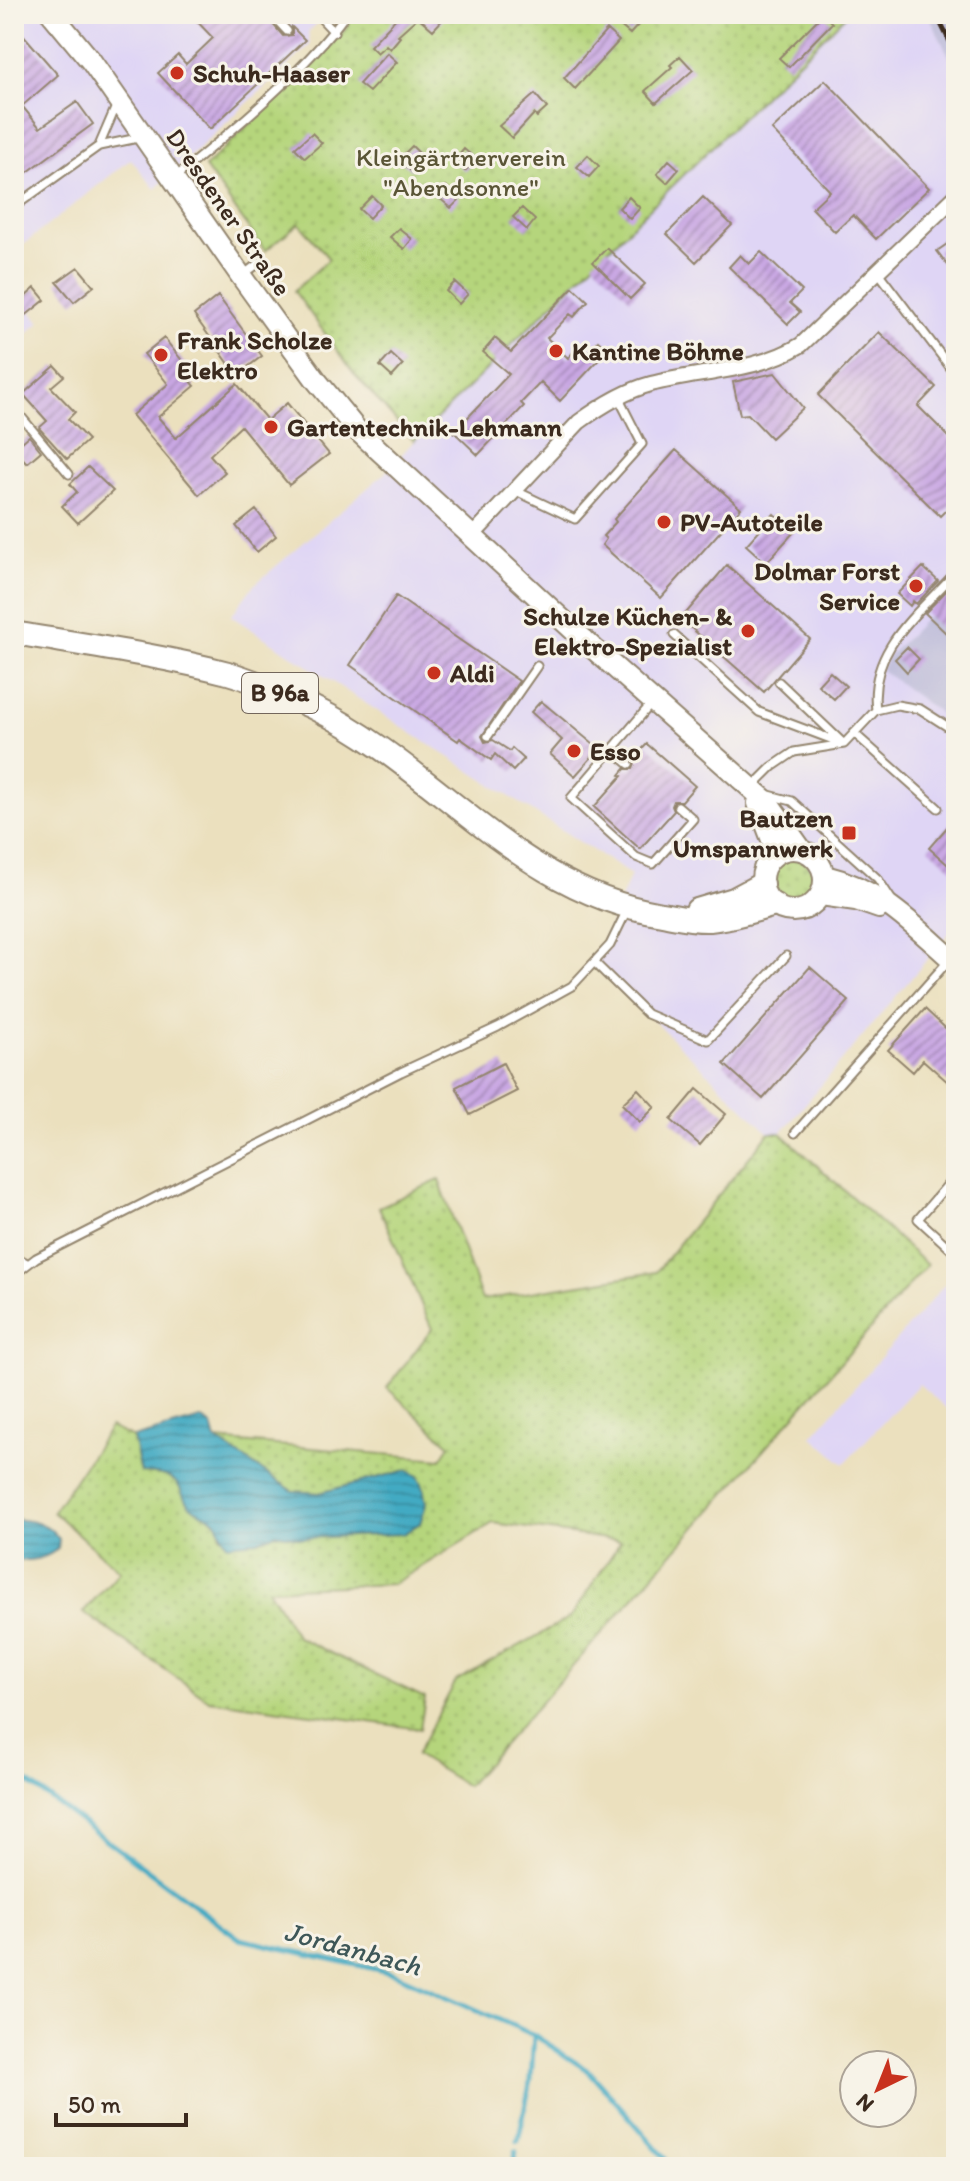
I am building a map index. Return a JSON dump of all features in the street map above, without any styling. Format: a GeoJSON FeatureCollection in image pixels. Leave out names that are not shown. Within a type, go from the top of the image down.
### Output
{"type":"FeatureCollection","features":[{"type":"Feature","properties":{"kind":"main road","name":"Dresdener Straße"},"geometry":{"type":"LineString","coordinates":[[52,14],[91,61],[241,276],[316,380],[356,429],[778,814],[801,849],[816,858],[823,885]]}},
{"type":"Feature","properties":{"kind":"main road","name":"B 96a"},"geometry":{"type":"LineString","coordinates":[[14,633],[173,661],[230,674],[273,690],[315,709],[360,735],[505,846],[570,885],[628,908],[707,921],[775,905]]}},
{"type":"Feature","properties":{"kind":"main road","name":"Dresdener Straße"},"geometry":{"type":"LineString","coordinates":[[750,789],[768,823],[777,853]]}},
{"type":"Feature","properties":{"kind":"main road"},"geometry":{"type":"LineString","coordinates":[[801,849],[777,853],[766,865],[762,884],[775,905],[798,911],[812,906],[823,885],[901,915],[953,961]]}},
{"type":"Feature","properties":{"kind":"main road","name":"B 96a"},"geometry":{"type":"LineString","coordinates":[[673,916],[734,899],[762,884]]}},
{"type":"Feature","properties":{"kind":"street"},"geometry":{"type":"LineString","coordinates":[[472,536],[579,422],[618,397],[647,385],[783,356],[801,345],[956,196]]}},
{"type":"Feature","properties":{"kind":"lane"},"geometry":{"type":"LineString","coordinates":[[271,14],[287,31]]}},
{"type":"Feature","properties":{"kind":"lane"},"geometry":{"type":"LineString","coordinates":[[317,14],[334,32]]}},
{"type":"Feature","properties":{"kind":"lane"},"geometry":{"type":"LineString","coordinates":[[173,179],[293,74],[334,32],[346,14]]}},
{"type":"Feature","properties":{"kind":"lane"},"geometry":{"type":"LineString","coordinates":[[99,146],[112,112],[120,102]]}},
{"type":"Feature","properties":{"kind":"lane"},"geometry":{"type":"LineString","coordinates":[[14,207],[99,146],[144,137]]}},
{"type":"Feature","properties":{"kind":"lane"},"geometry":{"type":"LineString","coordinates":[[241,276],[263,260]]}},
{"type":"Feature","properties":{"kind":"lane"},"geometry":{"type":"LineString","coordinates":[[878,272],[956,375]]}},
{"type":"Feature","properties":{"kind":"lane"},"geometry":{"type":"LineString","coordinates":[[514,490],[575,519],[642,444],[618,397]]}},
{"type":"Feature","properties":{"kind":"lane"},"geometry":{"type":"LineString","coordinates":[[14,408],[69,474]]}},
{"type":"Feature","properties":{"kind":"lane"},"geometry":{"type":"LineString","coordinates":[[876,710],[874,683],[886,650],[956,572]]}},
{"type":"Feature","properties":{"kind":"lane"},"geometry":{"type":"LineString","coordinates":[[674,635],[759,712],[844,744]]}},
{"type":"Feature","properties":{"kind":"lane"},"geometry":{"type":"LineString","coordinates":[[488,736],[537,666]]}},
{"type":"Feature","properties":{"kind":"lane"},"geometry":{"type":"LineString","coordinates":[[779,682],[844,744]]}},
{"type":"Feature","properties":{"kind":"lane"},"geometry":{"type":"LineString","coordinates":[[653,702],[571,798],[636,857],[653,864],[693,819],[678,806]]}},
{"type":"Feature","properties":{"kind":"lane"},"geometry":{"type":"LineString","coordinates":[[901,915],[878,879],[792,801],[750,789],[772,767],[794,752],[844,744],[876,710],[897,705],[920,709],[956,732]]}},
{"type":"Feature","properties":{"kind":"lane"},"geometry":{"type":"LineString","coordinates":[[854,733],[938,808]]}},
{"type":"Feature","properties":{"kind":"lane"},"geometry":{"type":"LineString","coordinates":[[612,750],[629,764]]}},
{"type":"Feature","properties":{"kind":"lane"},"geometry":{"type":"LineString","coordinates":[[14,1275],[27,1263],[401,1072],[498,1027],[572,986],[610,945],[628,908]]}},
{"type":"Feature","properties":{"kind":"lane"},"geometry":{"type":"LineString","coordinates":[[595,963],[647,1014],[708,1040],[786,956]]}},
{"type":"Feature","properties":{"kind":"lane"},"geometry":{"type":"LineString","coordinates":[[795,1133],[953,961]]}},
{"type":"Feature","properties":{"kind":"lane"},"geometry":{"type":"LineString","coordinates":[[956,1175],[918,1219],[956,1254]]}},
{"type":"Feature","properties":{"kind":"lane"},"geometry":{"type":"LineString","coordinates":[[14,1256],[27,1263]]}},
{"type":"Feature","properties":{"kind":"shaded area"},"geometry":{"type":"Polygon","coordinates":[[[14,14],[327,14],[308,32],[310,45],[155,189],[131,159],[14,252],[14,14]]]}},
{"type":"Feature","properties":{"kind":"shaded area"},"geometry":{"type":"Polygon","coordinates":[[[847,14],[928,14],[956,68],[956,936],[950,932],[781,1133],[769,1133],[595,963],[631,875],[231,616],[253,586],[384,474],[847,14]]]}},
{"type":"Feature","properties":{"kind":"shaded area"},"geometry":{"type":"Polygon","coordinates":[[[928,14],[956,14],[956,68],[951,60],[928,14]]]}},
{"type":"Feature","properties":{"kind":"shaded area"},"geometry":{"type":"Polygon","coordinates":[[[14,292],[40,322],[14,346],[14,292]]]}},
{"type":"Feature","properties":{"kind":"shaded area"},"geometry":{"type":"Polygon","coordinates":[[[956,587],[956,725],[881,670],[889,656],[956,587]]]}},
{"type":"Feature","properties":{"kind":"shaded area"},"geometry":{"type":"Polygon","coordinates":[[[947,1282],[956,1290],[956,1417],[919,1384],[844,1464],[812,1436],[947,1282]]]}},
{"type":"Feature","properties":{"kind":"green space","name":"Kleingärtnerverein \"Abendsonne\""},"geometry":{"type":"Polygon","coordinates":[[[352,14],[847,14],[414,441],[356,376],[294,291],[329,259],[299,223],[265,251],[205,167],[347,28],[352,14]]]}},
{"type":"Feature","properties":{"kind":"green space"},"geometry":{"type":"Polygon","coordinates":[[[794,859],[808,865],[814,879],[808,893],[794,899],[780,893],[774,879],[780,865],[794,859]]]}},
{"type":"Feature","properties":{"kind":"green space"},"geometry":{"type":"Polygon","coordinates":[[[769,1133],[781,1133],[927,1265],[467,1786],[416,1755],[456,1681],[571,1617],[621,1541],[493,1523],[393,1584],[268,1589],[297,1637],[425,1698],[420,1729],[209,1700],[83,1612],[120,1571],[53,1512],[110,1427],[133,1438],[141,1473],[165,1475],[175,1481],[219,1525],[221,1536],[258,1541],[275,1533],[304,1538],[407,1470],[319,1493],[293,1491],[216,1440],[441,1459],[450,1445],[387,1388],[432,1329],[379,1207],[439,1180],[482,1300],[656,1272],[769,1133]]]}},
{"type":"Feature","properties":{"kind":"water"},"geometry":{"type":"Polygon","coordinates":[[[201,1419],[212,1426],[216,1440],[293,1491],[319,1493],[407,1470],[418,1476],[423,1485],[426,1505],[420,1523],[403,1534],[303,1538],[275,1533],[258,1541],[227,1544],[216,1522],[189,1505],[173,1479],[141,1473],[133,1438],[201,1419]]]}},
{"type":"Feature","properties":{"kind":"water"},"geometry":{"type":"Polygon","coordinates":[[[14,1519],[40,1523],[50,1529],[59,1539],[58,1548],[43,1557],[14,1561],[14,1519]]]}},
{"type":"Feature","properties":{"kind":"building"},"geometry":{"type":"Polygon","coordinates":[[[190,14],[264,14],[283,36],[292,35],[292,27],[305,40],[210,129],[158,73],[178,55],[186,64],[213,38],[190,14]]]}},
{"type":"Feature","properties":{"kind":"building"},"geometry":{"type":"Polygon","coordinates":[[[400,14],[448,14],[433,30],[418,17],[398,35],[400,37],[390,49],[386,45],[377,53],[370,46],[400,14]]]}},
{"type":"Feature","properties":{"kind":"building"},"geometry":{"type":"Polygon","coordinates":[[[626,14],[640,23],[630,34],[618,24],[626,14]]]}},
{"type":"Feature","properties":{"kind":"building"},"geometry":{"type":"Polygon","coordinates":[[[823,14],[832,23],[789,67],[779,58],[823,14]]]}},
{"type":"Feature","properties":{"kind":"building"},"geometry":{"type":"Polygon","coordinates":[[[14,24],[58,75],[22,106],[40,128],[77,102],[93,124],[14,182],[14,24]]]}},
{"type":"Feature","properties":{"kind":"building"},"geometry":{"type":"Polygon","coordinates":[[[607,30],[619,41],[575,89],[564,78],[607,30]]]}},
{"type":"Feature","properties":{"kind":"building"},"geometry":{"type":"Polygon","coordinates":[[[387,53],[397,62],[369,92],[359,84],[387,53]]]}},
{"type":"Feature","properties":{"kind":"building"},"geometry":{"type":"Polygon","coordinates":[[[680,56],[693,70],[656,103],[645,91],[680,56]]]}},
{"type":"Feature","properties":{"kind":"building"},"geometry":{"type":"Polygon","coordinates":[[[825,80],[929,188],[876,239],[853,215],[835,232],[812,208],[830,191],[772,130],[825,80]]]}},
{"type":"Feature","properties":{"kind":"building"},"geometry":{"type":"Polygon","coordinates":[[[535,94],[547,108],[537,117],[534,114],[512,138],[499,126],[535,94]]]}},
{"type":"Feature","properties":{"kind":"building"},"geometry":{"type":"Polygon","coordinates":[[[312,133],[322,143],[305,158],[295,148],[312,133]]]}},
{"type":"Feature","properties":{"kind":"building"},"geometry":{"type":"Polygon","coordinates":[[[412,146],[423,157],[410,170],[399,159],[412,146]]]}},
{"type":"Feature","properties":{"kind":"building"},"geometry":{"type":"Polygon","coordinates":[[[464,149],[476,159],[465,171],[454,161],[464,149]]]}},
{"type":"Feature","properties":{"kind":"building"},"geometry":{"type":"Polygon","coordinates":[[[588,155],[599,166],[589,177],[577,167],[588,155]]]}},
{"type":"Feature","properties":{"kind":"building"},"geometry":{"type":"Polygon","coordinates":[[[669,160],[679,169],[667,183],[657,174],[669,160]]]}},
{"type":"Feature","properties":{"kind":"building"},"geometry":{"type":"Polygon","coordinates":[[[446,186],[460,199],[451,208],[437,196],[446,186]]]}},
{"type":"Feature","properties":{"kind":"building"},"geometry":{"type":"Polygon","coordinates":[[[372,196],[381,205],[369,218],[359,209],[372,196]]]}},
{"type":"Feature","properties":{"kind":"building"},"geometry":{"type":"Polygon","coordinates":[[[629,197],[640,208],[630,219],[619,208],[629,197]]]}},
{"type":"Feature","properties":{"kind":"building"},"geometry":{"type":"Polygon","coordinates":[[[703,197],[732,225],[696,262],[667,234],[703,197]]]}},
{"type":"Feature","properties":{"kind":"building"},"geometry":{"type":"Polygon","coordinates":[[[522,208],[535,220],[527,230],[513,217],[522,208]]]}},
{"type":"Feature","properties":{"kind":"building"},"geometry":{"type":"Polygon","coordinates":[[[399,228],[412,239],[404,249],[390,237],[399,228]]]}},
{"type":"Feature","properties":{"kind":"building"},"geometry":{"type":"Polygon","coordinates":[[[956,238],[956,276],[937,251],[956,238]]]}},
{"type":"Feature","properties":{"kind":"building"},"geometry":{"type":"Polygon","coordinates":[[[607,248],[645,284],[630,299],[593,262],[607,248]]]}},
{"type":"Feature","properties":{"kind":"building"},"geometry":{"type":"Polygon","coordinates":[[[761,252],[802,291],[790,303],[800,312],[788,324],[729,267],[740,255],[749,264],[761,252]]]}},
{"type":"Feature","properties":{"kind":"building"},"geometry":{"type":"Polygon","coordinates":[[[78,267],[94,286],[74,302],[57,282],[78,267]]]}},
{"type":"Feature","properties":{"kind":"building"},"geometry":{"type":"Polygon","coordinates":[[[455,282],[468,294],[459,304],[446,291],[455,282]]]}},
{"type":"Feature","properties":{"kind":"building"},"geometry":{"type":"Polygon","coordinates":[[[573,287],[588,301],[574,317],[570,314],[547,338],[568,358],[579,346],[587,354],[598,341],[608,350],[560,401],[541,382],[521,403],[524,406],[478,455],[454,432],[509,374],[483,352],[495,338],[511,352],[573,287]]]}},
{"type":"Feature","properties":{"kind":"building"},"geometry":{"type":"Polygon","coordinates":[[[35,288],[45,300],[14,325],[14,307],[35,288]]]}},
{"type":"Feature","properties":{"kind":"building"},"geometry":{"type":"Polygon","coordinates":[[[218,296],[262,356],[237,375],[194,315],[218,296]]]}},
{"type":"Feature","properties":{"kind":"building"},"geometry":{"type":"Polygon","coordinates":[[[879,332],[936,387],[918,406],[956,444],[956,500],[940,516],[818,395],[879,332]]]}},
{"type":"Feature","properties":{"kind":"building"},"geometry":{"type":"Polygon","coordinates":[[[164,338],[188,368],[183,372],[195,386],[158,417],[176,438],[237,384],[267,420],[287,403],[329,454],[289,485],[241,426],[210,455],[225,472],[199,495],[132,415],[168,384],[144,354],[164,338]]]}},
{"type":"Feature","properties":{"kind":"building"},"geometry":{"type":"Polygon","coordinates":[[[391,354],[403,365],[392,377],[380,366],[391,354]]]}},
{"type":"Feature","properties":{"kind":"building"},"geometry":{"type":"Polygon","coordinates":[[[55,366],[64,376],[51,387],[75,412],[68,419],[88,440],[67,459],[39,428],[47,421],[23,394],[55,366]]]}},
{"type":"Feature","properties":{"kind":"building"},"geometry":{"type":"Polygon","coordinates":[[[775,373],[803,408],[771,438],[748,414],[740,415],[733,382],[775,373]]]}},
{"type":"Feature","properties":{"kind":"building"},"geometry":{"type":"Polygon","coordinates":[[[29,436],[41,451],[27,463],[14,449],[29,436]]]}},
{"type":"Feature","properties":{"kind":"building"},"geometry":{"type":"Polygon","coordinates":[[[676,450],[741,508],[661,598],[602,545],[606,539],[603,536],[616,522],[614,519],[676,450]]]}},
{"type":"Feature","properties":{"kind":"building"},"geometry":{"type":"Polygon","coordinates":[[[88,467],[113,491],[78,523],[62,506],[77,492],[70,484],[88,467]]]}},
{"type":"Feature","properties":{"kind":"building"},"geometry":{"type":"Polygon","coordinates":[[[256,510],[276,536],[257,552],[236,526],[256,510]]]}},
{"type":"Feature","properties":{"kind":"building"},"geometry":{"type":"Polygon","coordinates":[[[774,514],[794,532],[766,563],[746,545],[774,514]]]}},
{"type":"Feature","properties":{"kind":"building","name":"Schulze Küchen- & Elektro-Spezialist"},"geometry":{"type":"Polygon","coordinates":[[[727,565],[810,639],[764,692],[681,619],[727,565]]]}},
{"type":"Feature","properties":{"kind":"building","name":"Dolmar Forst Service"},"geometry":{"type":"Polygon","coordinates":[[[923,567],[938,581],[916,604],[913,601],[910,606],[897,594],[923,567]]]}},
{"type":"Feature","properties":{"kind":"building"},"geometry":{"type":"Polygon","coordinates":[[[947,590],[956,599],[956,627],[948,635],[925,613],[947,590]]]}},
{"type":"Feature","properties":{"kind":"building","name":"Aldi"},"geometry":{"type":"Polygon","coordinates":[[[396,596],[519,681],[482,736],[485,742],[493,740],[510,751],[512,748],[524,759],[513,771],[495,754],[491,760],[460,738],[458,741],[350,665],[396,596]]]}},
{"type":"Feature","properties":{"kind":"building"},"geometry":{"type":"Polygon","coordinates":[[[907,647],[919,659],[907,672],[895,659],[907,647]]]}},
{"type":"Feature","properties":{"kind":"building"},"geometry":{"type":"Polygon","coordinates":[[[830,672],[846,686],[834,699],[818,685],[830,672]]]}},
{"type":"Feature","properties":{"kind":"building","name":"Esso"},"geometry":{"type":"Polygon","coordinates":[[[541,701],[599,749],[575,776],[550,754],[562,740],[531,712],[541,701]]]}},
{"type":"Feature","properties":{"kind":"building"},"geometry":{"type":"Polygon","coordinates":[[[647,744],[695,786],[682,801],[674,801],[674,811],[640,849],[594,807],[625,769],[633,769],[633,759],[647,744]]]}},
{"type":"Feature","properties":{"kind":"building"},"geometry":{"type":"Polygon","coordinates":[[[956,817],[956,872],[929,848],[956,817]]]}},
{"type":"Feature","properties":{"kind":"building"},"geometry":{"type":"Polygon","coordinates":[[[810,967],[849,1001],[763,1099],[724,1064],[810,967]]]}},
{"type":"Feature","properties":{"kind":"building"},"geometry":{"type":"Polygon","coordinates":[[[925,1009],[956,1038],[956,1078],[950,1084],[923,1060],[913,1072],[888,1050],[925,1009]]]}},
{"type":"Feature","properties":{"kind":"building"},"geometry":{"type":"Polygon","coordinates":[[[503,1063],[517,1091],[470,1115],[456,1087],[503,1063]]]}},
{"type":"Feature","properties":{"kind":"building"},"geometry":{"type":"Polygon","coordinates":[[[638,1089],[655,1107],[640,1122],[622,1104],[638,1089]]]}},
{"type":"Feature","properties":{"kind":"building"},"geometry":{"type":"Polygon","coordinates":[[[697,1089],[726,1114],[700,1145],[671,1120],[697,1089]]]}},
{"type":"Feature","properties":{"kind":"waterway","name":"Jordanbach"},"geometry":{"type":"LineString","coordinates":[[14,1772],[240,1939],[393,1973],[534,2035],[590,2072],[673,2167]]}},
{"type":"Feature","properties":{"kind":"waterway"},"geometry":{"type":"LineString","coordinates":[[518,2141],[531,2079],[534,2035]]}},
{"type":"Feature","properties":{"kind":"waterway"},"geometry":{"type":"LineString","coordinates":[[513,2167],[516,2151]]}},
{"type":"Feature","properties":{"kind":"railway"},"geometry":{"type":"LineString","coordinates":[[936,14],[956,54]]}},
{"type":"Feature","properties":{"kind":"place","name":"Schuh-Haaser"},"geometry":{"type":"Point","coordinates":[177,73]}},
{"type":"Feature","properties":{"kind":"place","name":"Kantine Böhme"},"geometry":{"type":"Point","coordinates":[556,351]}},
{"type":"Feature","properties":{"kind":"place","name":"Frank Scholze Elektro"},"geometry":{"type":"Point","coordinates":[161,355]}},
{"type":"Feature","properties":{"kind":"place","name":"Gartentechnik-Lehmann"},"geometry":{"type":"Point","coordinates":[271,427]}},
{"type":"Feature","properties":{"kind":"place","name":"PV-Autoteile"},"geometry":{"type":"Point","coordinates":[664,522]}},
{"type":"Feature","properties":{"kind":"place","name":"Dolmar Forst Service"},"geometry":{"type":"Point","coordinates":[916,586]}},
{"type":"Feature","properties":{"kind":"place","name":"Schulze Küchen- & Elektro-Spezialist"},"geometry":{"type":"Point","coordinates":[748,631]}},
{"type":"Feature","properties":{"kind":"place","name":"Aldi"},"geometry":{"type":"Point","coordinates":[434,673]}},
{"type":"Feature","properties":{"kind":"place","name":"Esso"},"geometry":{"type":"Point","coordinates":[574,751]}},
{"type":"Feature","properties":{"kind":"place","name":"Bautzen Umspannwerk"},"geometry":{"type":"Point","coordinates":[849,833]}}]}
